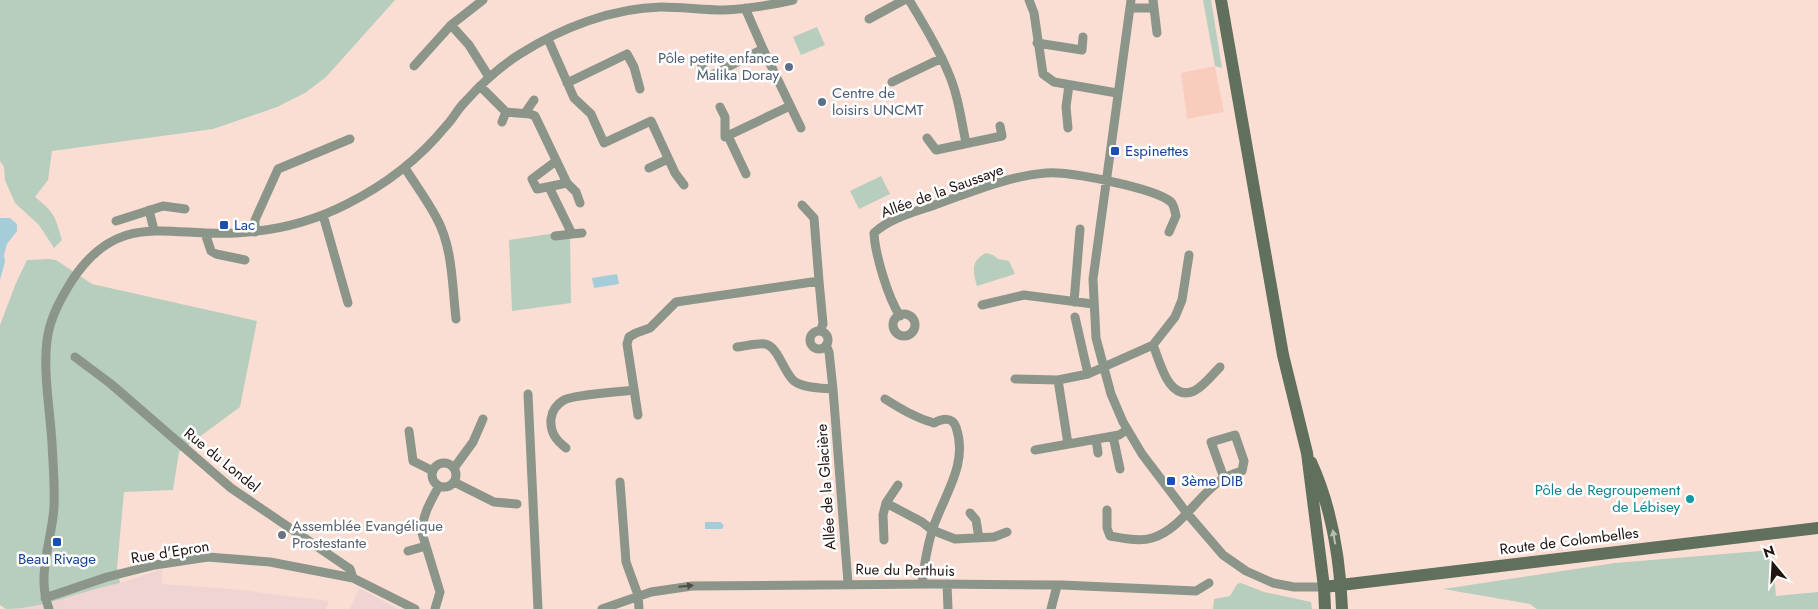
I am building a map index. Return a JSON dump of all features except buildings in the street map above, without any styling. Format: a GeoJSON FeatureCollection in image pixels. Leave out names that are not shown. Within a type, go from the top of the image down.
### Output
{"type":"FeatureCollection","features":[{"type":"Feature","properties":{"kind":"main road"},"geometry":{"type":"LineString","coordinates":[[1220,0],[1282,348],[1307,453],[1324,587],[1325,609]]}},
{"type":"Feature","properties":{"kind":"main road"},"geometry":{"type":"LineString","coordinates":[[1307,453],[1327,502],[1341,585],[1342,609]]}},
{"type":"Feature","properties":{"kind":"main road","name":"Route de Colombelles"},"geometry":{"type":"LineString","coordinates":[[1324,587],[1818,528]]}},
{"type":"Feature","properties":{"kind":"street"},"geometry":{"type":"LineString","coordinates":[[414,66],[451,25],[483,0]]}},
{"type":"Feature","properties":{"kind":"street"},"geometry":{"type":"LineString","coordinates":[[49,609],[45,598],[43,582],[54,507],[46,348],[53,315],[69,285],[90,256],[114,240],[133,233],[154,230],[255,232],[288,226],[323,215],[366,194],[404,168],[447,126],[462,105],[489,77],[518,55],[568,29],[610,15],[659,4],[726,10],[793,0]]}},
{"type":"Feature","properties":{"kind":"street"},"geometry":{"type":"LineString","coordinates":[[869,19],[904,0]]}},
{"type":"Feature","properties":{"kind":"street"},"geometry":{"type":"LineString","coordinates":[[909,0],[942,58],[955,90],[966,143]]}},
{"type":"Feature","properties":{"kind":"street"},"geometry":{"type":"LineString","coordinates":[[1029,0],[1034,13],[1043,74],[1054,82],[1117,92]]}},
{"type":"Feature","properties":{"kind":"street"},"geometry":{"type":"LineString","coordinates":[[1157,33],[1153,4],[1131,4],[1117,92],[1093,279],[1096,338],[1103,368],[1111,394],[1127,430],[1186,512],[1223,555],[1246,571],[1266,581],[1294,587],[1324,587]]}},
{"type":"Feature","properties":{"kind":"street"},"geometry":{"type":"LineString","coordinates":[[745,8],[801,128]]}},
{"type":"Feature","properties":{"kind":"street"},"geometry":{"type":"LineString","coordinates":[[451,25],[469,45],[489,77]]}},
{"type":"Feature","properties":{"kind":"street"},"geometry":{"type":"LineString","coordinates":[[1037,43],[1082,50],[1083,36]]}},
{"type":"Feature","properties":{"kind":"street"},"geometry":{"type":"LineString","coordinates":[[548,38],[574,98],[591,114],[604,143],[650,121],[668,159],[684,185]]}},
{"type":"Feature","properties":{"kind":"street"},"geometry":{"type":"LineString","coordinates":[[699,58],[708,77],[763,49]]}},
{"type":"Feature","properties":{"kind":"street"},"geometry":{"type":"LineString","coordinates":[[567,83],[627,54],[634,67],[640,89]]}},
{"type":"Feature","properties":{"kind":"street"},"geometry":{"type":"LineString","coordinates":[[892,82],[942,58]]}},
{"type":"Feature","properties":{"kind":"street"},"geometry":{"type":"LineString","coordinates":[[1068,128],[1066,107],[1069,84]]}},
{"type":"Feature","properties":{"kind":"street"},"geometry":{"type":"LineString","coordinates":[[480,86],[506,112],[525,113],[535,116],[567,183],[576,192],[580,203]]}},
{"type":"Feature","properties":{"kind":"street"},"geometry":{"type":"LineString","coordinates":[[525,113],[534,100]]}},
{"type":"Feature","properties":{"kind":"street"},"geometry":{"type":"LineString","coordinates":[[728,136],[790,106]]}},
{"type":"Feature","properties":{"kind":"street"},"geometry":{"type":"LineString","coordinates":[[720,107],[725,117],[725,137],[728,136],[746,174]]}},
{"type":"Feature","properties":{"kind":"street"},"geometry":{"type":"LineString","coordinates":[[502,122],[506,112]]}},
{"type":"Feature","properties":{"kind":"street"},"geometry":{"type":"LineString","coordinates":[[927,138],[936,150],[1002,136],[1000,126]]}},
{"type":"Feature","properties":{"kind":"street"},"geometry":{"type":"LineString","coordinates":[[255,232],[255,220],[278,169],[350,138]]}},
{"type":"Feature","properties":{"kind":"street"},"geometry":{"type":"LineString","coordinates":[[648,168],[668,159]]}},
{"type":"Feature","properties":{"kind":"street"},"geometry":{"type":"LineString","coordinates":[[556,160],[532,179],[537,189],[567,183]]}},
{"type":"Feature","properties":{"kind":"street"},"geometry":{"type":"LineString","coordinates":[[404,168],[436,217],[444,234],[450,260],[456,319]]}},
{"type":"Feature","properties":{"kind":"street","name":"Allée de la Saussaye"},"geometry":{"type":"LineString","coordinates":[[900,316],[894,307],[888,289],[874,233],[881,226],[914,212],[993,184],[1034,174],[1048,173],[1107,180],[1162,197],[1172,203],[1176,216],[1169,232]]}},
{"type":"Feature","properties":{"kind":"street"},"geometry":{"type":"LineString","coordinates":[[549,187],[572,234]]}},
{"type":"Feature","properties":{"kind":"street","name":"Allée de la Glacière"},"geometry":{"type":"LineString","coordinates":[[802,205],[814,218],[823,324],[820,331]]}},
{"type":"Feature","properties":{"kind":"street"},"geometry":{"type":"LineString","coordinates":[[116,221],[163,206],[185,209]]}},
{"type":"Feature","properties":{"kind":"street"},"geometry":{"type":"LineString","coordinates":[[149,210],[154,230]]}},
{"type":"Feature","properties":{"kind":"street"},"geometry":{"type":"LineString","coordinates":[[323,215],[348,303]]}},
{"type":"Feature","properties":{"kind":"street"},"geometry":{"type":"LineString","coordinates":[[1074,302],[1080,229]]}},
{"type":"Feature","properties":{"kind":"street"},"geometry":{"type":"LineString","coordinates":[[205,232],[211,251],[216,254],[245,260]]}},
{"type":"Feature","properties":{"kind":"street"},"geometry":{"type":"LineString","coordinates":[[555,236],[582,233]]}},
{"type":"Feature","properties":{"kind":"street"},"geometry":{"type":"LineString","coordinates":[[1015,380],[1058,380],[1088,374],[1154,345],[1175,317],[1182,300],[1189,255]]}},
{"type":"Feature","properties":{"kind":"street"},"geometry":{"type":"LineString","coordinates":[[638,416],[628,344],[629,337],[650,328],[676,302],[819,281]]}},
{"type":"Feature","properties":{"kind":"street"},"geometry":{"type":"LineString","coordinates":[[982,305],[1024,295],[1093,304]]}},
{"type":"Feature","properties":{"kind":"street"},"geometry":{"type":"LineString","coordinates":[[1075,317],[1088,374]]}},
{"type":"Feature","properties":{"kind":"street","name":"Allée de la Glacière"},"geometry":{"type":"LineString","coordinates":[[826,345],[818,349],[811,344],[811,336],[814,332],[820,331],[827,335],[828,340],[826,345],[829,352],[833,389],[848,584]]}},
{"type":"Feature","properties":{"kind":"street"},"geometry":{"type":"LineString","coordinates":[[737,347],[766,344],[777,354],[793,381],[800,384],[833,389]]}},
{"type":"Feature","properties":{"kind":"street"},"geometry":{"type":"LineString","coordinates":[[1154,345],[1170,385],[1176,390],[1184,392],[1194,391],[1220,367]]}},
{"type":"Feature","properties":{"kind":"street","name":"Rue du Londel"},"geometry":{"type":"LineString","coordinates":[[75,358],[111,384],[231,488],[350,569],[353,578]]}},
{"type":"Feature","properties":{"kind":"street"},"geometry":{"type":"LineString","coordinates":[[1058,380],[1068,444]]}},
{"type":"Feature","properties":{"kind":"street"},"geometry":{"type":"LineString","coordinates":[[566,448],[556,440],[550,426],[552,414],[556,406],[571,398],[634,390]]}},
{"type":"Feature","properties":{"kind":"street"},"geometry":{"type":"LineString","coordinates":[[528,394],[538,609]]}},
{"type":"Feature","properties":{"kind":"street"},"geometry":{"type":"LineString","coordinates":[[885,399],[924,420],[934,423],[941,419],[952,421],[956,427],[961,445],[959,463],[932,530],[922,584]]}},
{"type":"Feature","properties":{"kind":"street"},"geometry":{"type":"LineString","coordinates":[[454,468],[473,442],[483,419]]}},
{"type":"Feature","properties":{"kind":"street"},"geometry":{"type":"LineString","coordinates":[[409,430],[413,461],[433,471]]}},
{"type":"Feature","properties":{"kind":"street"},"geometry":{"type":"LineString","coordinates":[[1035,450],[1113,436],[1127,430]]}},
{"type":"Feature","properties":{"kind":"street"},"geometry":{"type":"LineString","coordinates":[[1107,510],[1107,528],[1110,536],[1131,539],[1151,538],[1163,533],[1181,520],[1186,512],[1224,478],[1242,471],[1244,461],[1235,435],[1211,442],[1224,478]]}},
{"type":"Feature","properties":{"kind":"street"},"geometry":{"type":"LineString","coordinates":[[1113,436],[1120,469]]}},
{"type":"Feature","properties":{"kind":"street"},"geometry":{"type":"LineString","coordinates":[[1096,439],[1098,453]]}},
{"type":"Feature","properties":{"kind":"street"},"geometry":{"type":"LineString","coordinates":[[444,463],[454,468],[456,475],[454,482],[447,486],[439,486],[433,478],[433,471],[437,465],[444,463]]}},
{"type":"Feature","properties":{"kind":"street"},"geometry":{"type":"LineString","coordinates":[[454,482],[494,502],[517,504]]}},
{"type":"Feature","properties":{"kind":"street"},"geometry":{"type":"LineString","coordinates":[[620,482],[626,562],[638,596],[639,609]]}},
{"type":"Feature","properties":{"kind":"street"},"geometry":{"type":"LineString","coordinates":[[884,540],[883,514],[886,503],[898,485]]}},
{"type":"Feature","properties":{"kind":"street"},"geometry":{"type":"LineString","coordinates":[[434,609],[440,592],[422,533],[425,513],[439,486]]}},
{"type":"Feature","properties":{"kind":"street"},"geometry":{"type":"LineString","coordinates":[[886,503],[922,522],[932,530],[955,539],[994,536],[1007,532]]}},
{"type":"Feature","properties":{"kind":"street"},"geometry":{"type":"LineString","coordinates":[[970,513],[976,520],[979,538]]}},
{"type":"Feature","properties":{"kind":"street"},"geometry":{"type":"LineString","coordinates":[[408,551],[426,546]]}},
{"type":"Feature","properties":{"kind":"street","name":"Rue d'Epron"},"geometry":{"type":"LineString","coordinates":[[45,598],[107,577],[155,565],[208,557],[270,562],[353,578],[415,609]]}},
{"type":"Feature","properties":{"kind":"street","name":"Rue du Perthuis"},"geometry":{"type":"LineString","coordinates":[[602,609],[668,588],[692,586],[947,584],[1196,591],[1209,583]]}},
{"type":"Feature","properties":{"kind":"street"},"geometry":{"type":"LineString","coordinates":[[947,584],[948,609]]}},
{"type":"Feature","properties":{"kind":"street"},"geometry":{"type":"LineString","coordinates":[[1051,609],[1057,586]]}},
{"type":"Feature","properties":{"kind":"shaded area"},"geometry":{"type":"Polygon","coordinates":[[[1215,66],[1224,112],[1187,119],[1181,73],[1215,66]]]}},
{"type":"Feature","properties":{"kind":"shaded area"},"geometry":{"type":"Polygon","coordinates":[[[163,569],[161,584],[233,589],[329,601],[326,609],[14,609],[120,583],[163,569]]]}},
{"type":"Feature","properties":{"kind":"shaded area"},"geometry":{"type":"Polygon","coordinates":[[[359,588],[398,609],[350,609],[359,588]]]}},
{"type":"Feature","properties":{"kind":"green space"},"geometry":{"type":"Polygon","coordinates":[[[0,0],[395,0],[326,77],[305,93],[277,107],[213,129],[52,151],[48,180],[35,197],[47,207],[56,220],[62,240],[54,248],[39,225],[15,203],[5,180],[4,167],[0,161],[0,0]]]}},
{"type":"Feature","properties":{"kind":"green space"},"geometry":{"type":"Polygon","coordinates":[[[1203,0],[1211,0],[1222,68],[1215,66],[1203,0]]]}},
{"type":"Feature","properties":{"kind":"green space"},"geometry":{"type":"Polygon","coordinates":[[[817,27],[825,45],[801,55],[793,37],[817,27]]]}},
{"type":"Feature","properties":{"kind":"green space"},"geometry":{"type":"Polygon","coordinates":[[[881,176],[890,194],[859,209],[850,191],[881,176]]]}},
{"type":"Feature","properties":{"kind":"green space"},"geometry":{"type":"Polygon","coordinates":[[[570,231],[571,303],[512,311],[509,240],[570,231]]]}},
{"type":"Feature","properties":{"kind":"green space"},"geometry":{"type":"Polygon","coordinates":[[[986,253],[998,259],[1009,261],[1015,274],[977,286],[974,276],[975,263],[986,253]]]}},
{"type":"Feature","properties":{"kind":"green space"},"geometry":{"type":"Polygon","coordinates":[[[27,260],[56,260],[92,284],[257,321],[240,407],[179,452],[173,490],[124,492],[117,568],[120,583],[48,603],[6,609],[0,605],[0,325],[27,260]]]}},
{"type":"Feature","properties":{"kind":"green space"},"geometry":{"type":"Polygon","coordinates":[[[1772,550],[1776,596],[1818,592],[1818,609],[1537,609],[1530,604],[1443,589],[1615,563],[1772,550]]]}},
{"type":"Feature","properties":{"kind":"green space"},"geometry":{"type":"Polygon","coordinates":[[[1241,583],[1264,592],[1311,602],[1312,609],[1213,609],[1214,599],[1230,596],[1237,584],[1241,583]]]}},
{"type":"Feature","properties":{"kind":"water"},"geometry":{"type":"Polygon","coordinates":[[[0,218],[10,218],[17,224],[17,231],[7,244],[0,280],[0,218]]]}},
{"type":"Feature","properties":{"kind":"water"},"geometry":{"type":"Polygon","coordinates":[[[617,274],[619,284],[594,288],[592,278],[617,274]]]}},
{"type":"Feature","properties":{"kind":"water"},"geometry":{"type":"Polygon","coordinates":[[[705,522],[721,522],[724,526],[722,529],[705,529],[705,522]]]}},
{"type":"Feature","properties":{"kind":"place","name":"Pôle petite enfance Malika Doray"},"geometry":{"type":"Point","coordinates":[789,67]}},
{"type":"Feature","properties":{"kind":"place","name":"Centre de loisirs UNCMT"},"geometry":{"type":"Point","coordinates":[822,102]}},
{"type":"Feature","properties":{"kind":"place","name":"Espinettes"},"geometry":{"type":"Point","coordinates":[1115,151]}},
{"type":"Feature","properties":{"kind":"place","name":"Lac"},"geometry":{"type":"Point","coordinates":[224,225]}},
{"type":"Feature","properties":{"kind":"place","name":"3ème DIB"},"geometry":{"type":"Point","coordinates":[1171,481]}},
{"type":"Feature","properties":{"kind":"place","name":"Pôle de Regroupement de Lébisey"},"geometry":{"type":"Point","coordinates":[1690,499]}},
{"type":"Feature","properties":{"kind":"place","name":"Assemblée Evangélique Prostestante"},"geometry":{"type":"Point","coordinates":[282,535]}},
{"type":"Feature","properties":{"kind":"place","name":"Beau Rivage"},"geometry":{"type":"Point","coordinates":[57,542]}}]}
